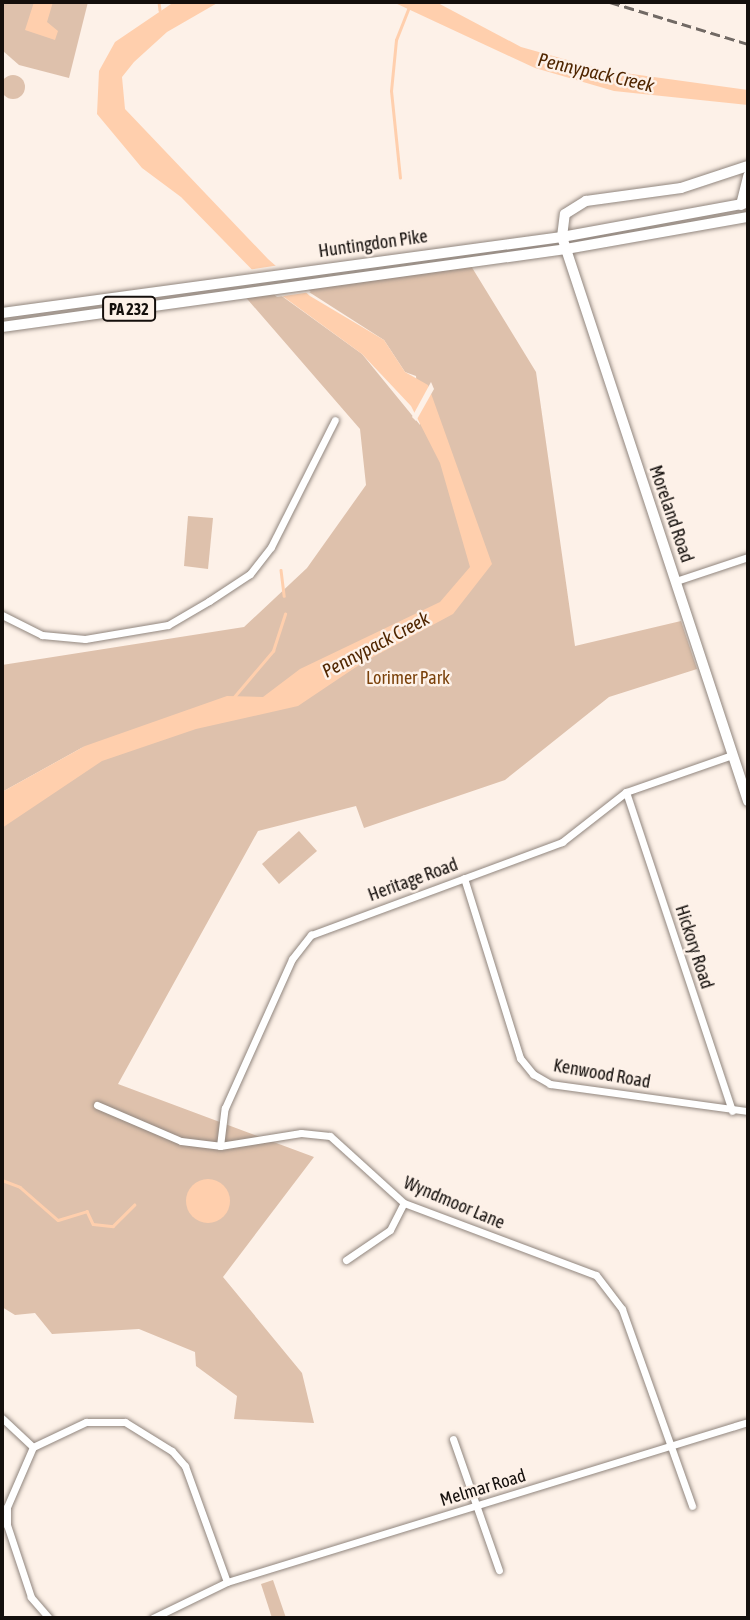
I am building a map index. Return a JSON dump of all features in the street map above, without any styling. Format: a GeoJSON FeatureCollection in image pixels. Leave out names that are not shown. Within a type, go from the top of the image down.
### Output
{"type":"FeatureCollection","features":[{"type":"Feature","properties":{"kind":"main road"},"geometry":{"type":"LineString","coordinates":[[562,237],[565,214],[586,201],[681,188],[748,166]]}},
{"type":"Feature","properties":{"kind":"main road"},"geometry":{"type":"LineString","coordinates":[[747,210],[748,176]]}},
{"type":"Feature","properties":{"kind":"main road","name":"Huntingdon Pike"},"geometry":{"type":"LineString","coordinates":[[2,313],[747,210]]}},
{"type":"Feature","properties":{"kind":"main road","name":"Huntingdon Pike"},"geometry":{"type":"LineString","coordinates":[[2,327],[566,249],[747,210]]}},
{"type":"Feature","properties":{"kind":"main road","name":"Moreland Road"},"geometry":{"type":"LineString","coordinates":[[562,237],[748,801]]}},
{"type":"Feature","properties":{"kind":"street"},"geometry":{"type":"LineString","coordinates":[[2,615],[42,635],[85,639],[168,625],[199,607],[250,574],[271,547],[335,420]]}},
{"type":"Feature","properties":{"kind":"street"},"geometry":{"type":"LineString","coordinates":[[676,581],[748,557]]}},
{"type":"Feature","properties":{"kind":"street","name":"Heritage Road"},"geometry":{"type":"LineString","coordinates":[[220,1146],[225,1108],[300,946],[322,929],[562,842],[626,793],[732,755]]}},
{"type":"Feature","properties":{"kind":"street","name":"Hickory Road"},"geometry":{"type":"LineString","coordinates":[[626,793],[732,1111]]}},
{"type":"Feature","properties":{"kind":"street","name":"Kenwood Road"},"geometry":{"type":"LineString","coordinates":[[464,878],[520,1058],[533,1074],[550,1084],[732,1111],[748,1111]]}},
{"type":"Feature","properties":{"kind":"street","name":"Wyndmoor Lane"},"geometry":{"type":"LineString","coordinates":[[97,1105],[181,1141],[220,1146],[301,1133],[330,1136],[404,1203],[596,1275],[622,1309],[692,1506]]}},
{"type":"Feature","properties":{"kind":"street"},"geometry":{"type":"LineString","coordinates":[[346,1260],[390,1230],[404,1203]]}},
{"type":"Feature","properties":{"kind":"street"},"geometry":{"type":"LineString","coordinates":[[2,1418],[33,1447]]}},
{"type":"Feature","properties":{"kind":"street"},"geometry":{"type":"LineString","coordinates":[[49,1618],[31,1597],[7,1525],[11,1492],[33,1447],[86,1422],[125,1422],[158,1437],[185,1466],[227,1582]]}},
{"type":"Feature","properties":{"kind":"street","name":"Melmar Road"},"geometry":{"type":"LineString","coordinates":[[153,1618],[227,1582],[748,1423]]}},
{"type":"Feature","properties":{"kind":"street"},"geometry":{"type":"LineString","coordinates":[[453,1439],[499,1570]]}},
{"type":"Feature","properties":{"kind":"green space"},"geometry":{"type":"Polygon","coordinates":[[[2,2],[88,2],[69,78],[19,65],[3,51],[2,2]]]}},
{"type":"Feature","properties":{"kind":"green space"},"geometry":{"type":"Polygon","coordinates":[[[13,75],[22,78],[25,87],[22,96],[13,99],[4,96],[1,87],[4,78],[13,75]]]}},
{"type":"Feature","properties":{"kind":"green space","name":"Lorimer Park"},"geometry":{"type":"Polygon","coordinates":[[[468,261],[536,372],[575,646],[681,621],[697,669],[609,697],[505,780],[364,828],[356,806],[258,831],[118,1084],[314,1157],[223,1277],[302,1373],[314,1423],[234,1419],[237,1396],[196,1366],[195,1352],[139,1329],[52,1334],[35,1313],[15,1315],[2,1307],[2,803],[85,746],[2,792],[2,665],[244,627],[307,568],[366,485],[360,429],[242,293],[272,289],[362,354],[420,425],[416,376],[405,372],[384,340],[298,285],[468,261]]]}},
{"type":"Feature","properties":{"kind":"green space"},"geometry":{"type":"Polygon","coordinates":[[[188,516],[213,518],[208,569],[184,566],[188,516]]]}},
{"type":"Feature","properties":{"kind":"green space"},"geometry":{"type":"Polygon","coordinates":[[[299,831],[317,851],[279,884],[262,864],[299,831]]]}},
{"type":"Feature","properties":{"kind":"green space"},"geometry":{"type":"Polygon","coordinates":[[[273,1580],[286,1618],[272,1618],[261,1584],[273,1580]]]}},
{"type":"Feature","properties":{"kind":"water"},"geometry":{"type":"Polygon","coordinates":[[[34,2],[53,2],[47,22],[58,31],[55,40],[25,30],[34,2]]]}},
{"type":"Feature","properties":{"kind":"water","name":"Pennypack Creek"},"geometry":{"type":"Polygon","coordinates":[[[174,2],[219,2],[167,32],[134,62],[122,77],[125,109],[268,259],[310,296],[384,340],[405,372],[428,385],[492,564],[453,614],[362,663],[298,706],[196,729],[102,761],[2,828],[2,792],[85,746],[227,696],[263,697],[300,669],[440,602],[470,567],[440,463],[411,406],[362,354],[266,284],[181,197],[142,168],[97,114],[99,71],[115,42],[174,2]]]}},
{"type":"Feature","properties":{"kind":"water","name":"Pennypack Creek"},"geometry":{"type":"Polygon","coordinates":[[[393,2],[436,2],[521,47],[603,70],[748,90],[748,105],[614,91],[535,68],[393,2]]]}},
{"type":"Feature","properties":{"kind":"water"},"geometry":{"type":"Polygon","coordinates":[[[208,1179],[224,1185],[230,1201],[224,1217],[208,1223],[192,1217],[186,1201],[192,1185],[208,1179]]]}},
{"type":"Feature","properties":{"kind":"pier"},"geometry":{"type":"Polygon","coordinates":[[[280,265],[311,292],[277,297],[247,270],[280,265]]]}},
{"type":"Feature","properties":{"kind":"pier"},"geometry":{"type":"Polygon","coordinates":[[[431,382],[434,389],[416,421],[412,417],[431,382]]]}},
{"type":"Feature","properties":{"kind":"waterway"},"geometry":{"type":"LineString","coordinates":[[159,2],[160,10]]}},
{"type":"Feature","properties":{"kind":"waterway"},"geometry":{"type":"LineString","coordinates":[[400,178],[391,91],[396,40],[411,2]]}},
{"type":"Feature","properties":{"kind":"waterway"},"geometry":{"type":"LineString","coordinates":[[281,570],[284,596]]}},
{"type":"Feature","properties":{"kind":"waterway"},"geometry":{"type":"LineString","coordinates":[[233,698],[273,651],[285,614]]}},
{"type":"Feature","properties":{"kind":"waterway"},"geometry":{"type":"LineString","coordinates":[[2,1180],[20,1187],[58,1220],[87,1211],[93,1224],[113,1226],[134,1205]]}},
{"type":"Feature","properties":{"kind":"railway"},"geometry":{"type":"LineString","coordinates":[[610,2],[748,44]]}}]}
